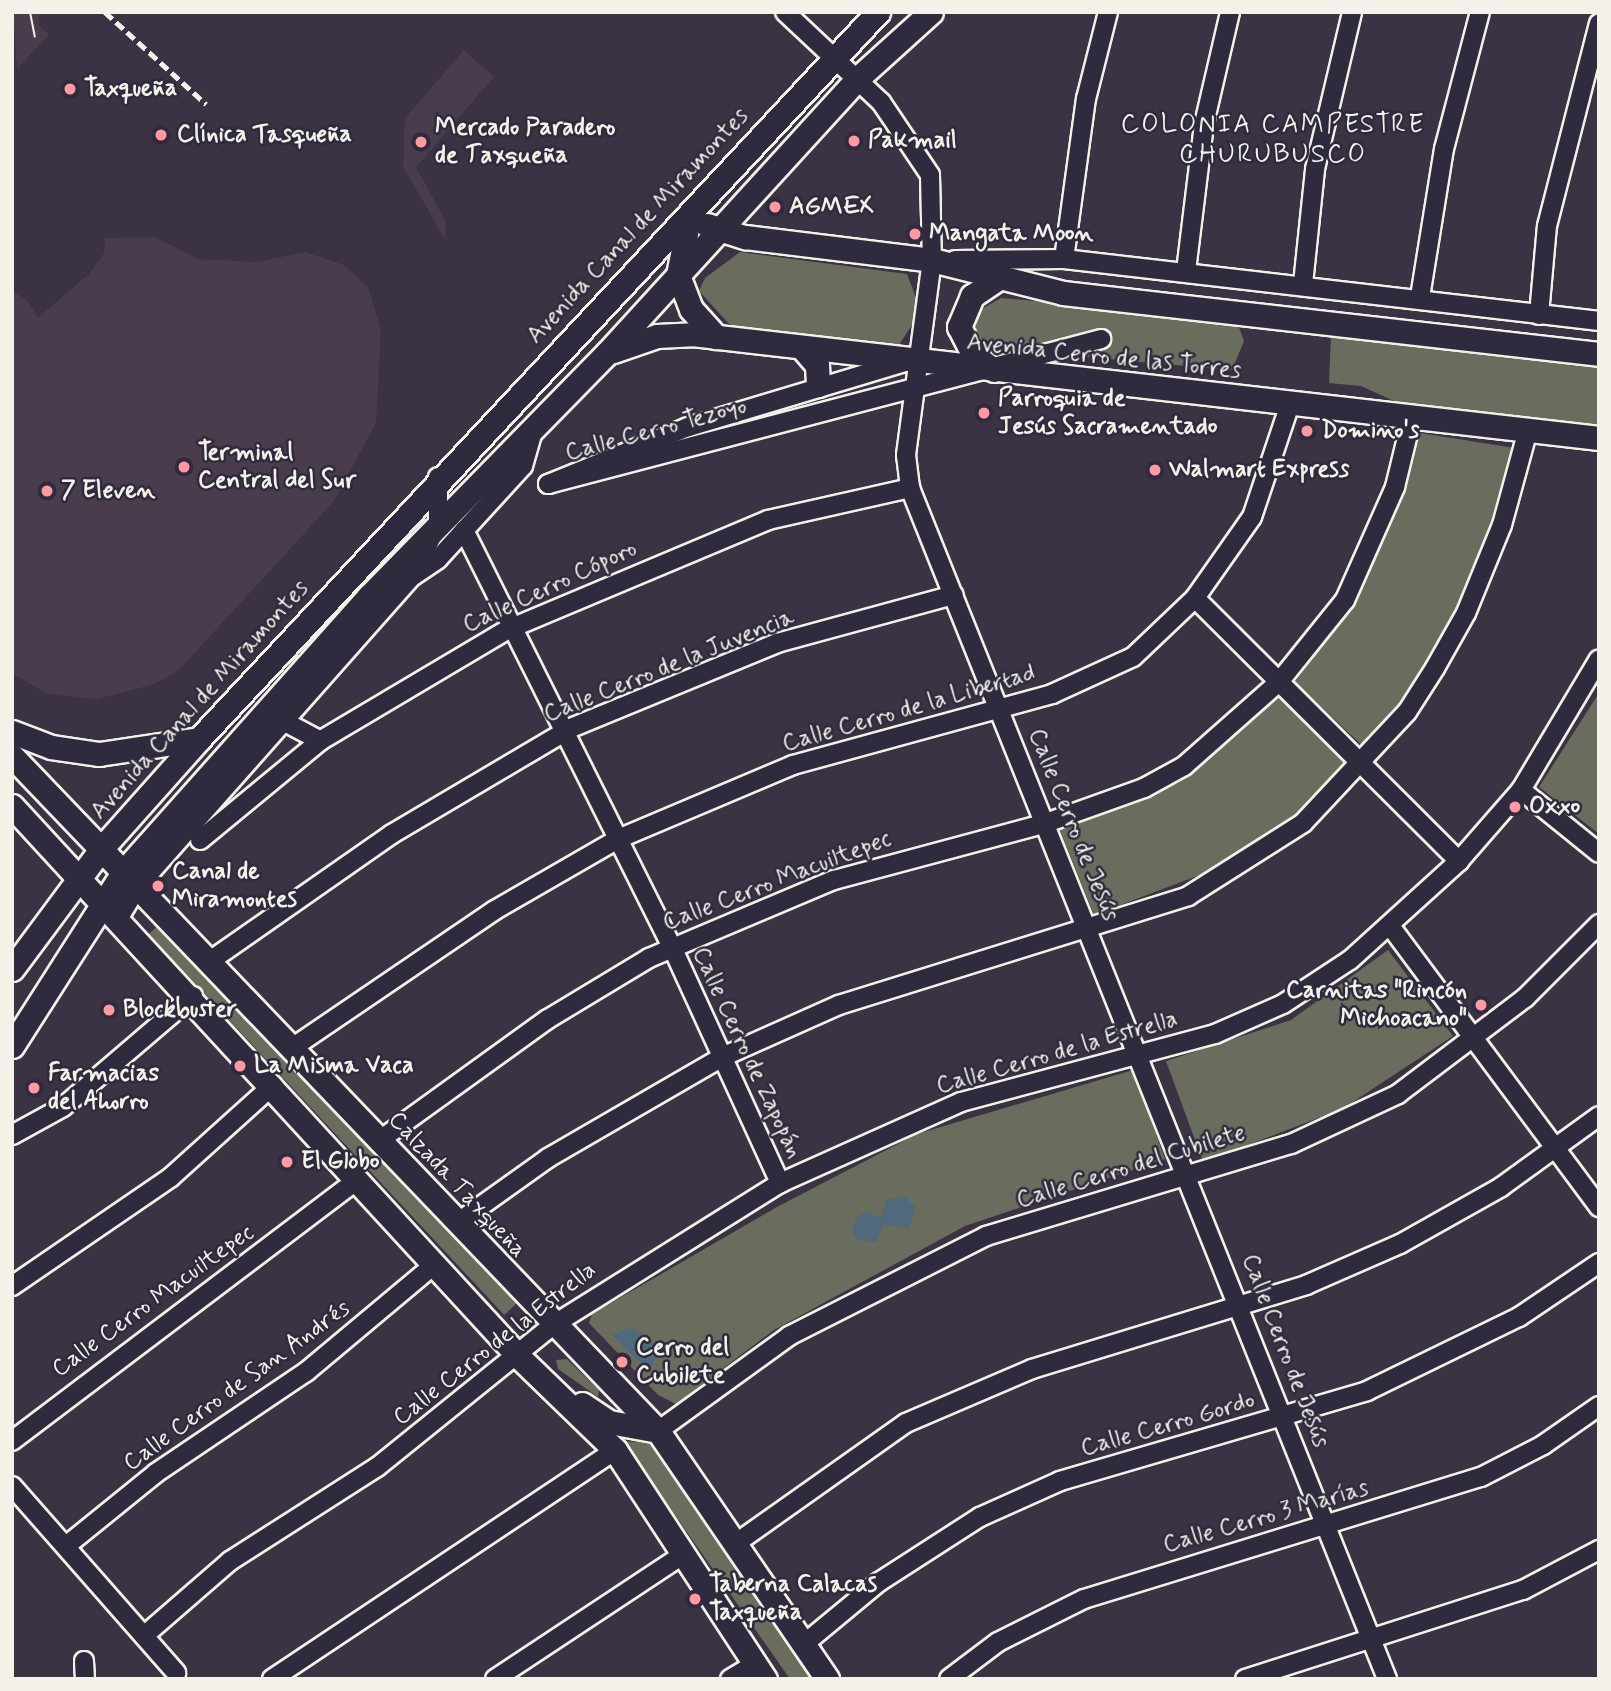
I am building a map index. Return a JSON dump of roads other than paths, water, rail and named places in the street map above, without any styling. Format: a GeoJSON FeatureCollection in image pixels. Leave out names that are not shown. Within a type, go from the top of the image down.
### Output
{"type":"FeatureCollection","features":[{"type":"Feature","properties":{"kind":"main road","name":"Avenida Canal de Miramontes"},"geometry":{"type":"LineString","coordinates":[[14,965],[101,849],[199,739],[438,477],[692,212],[833,55],[878,12]]}},
{"type":"Feature","properties":{"kind":"main road"},"geometry":{"type":"LineString","coordinates":[[12,1046],[113,908],[131,878],[369,596],[607,353],[858,78],[931,12]]}},
{"type":"Feature","properties":{"kind":"main road"},"geometry":{"type":"LineString","coordinates":[[716,337],[691,309],[678,275],[692,212],[715,232],[932,260],[1075,294],[1599,354]]}},
{"type":"Feature","properties":{"kind":"main road"},"geometry":{"type":"LineString","coordinates":[[1000,277],[972,296],[960,327],[974,356],[1002,373]]}},
{"type":"Feature","properties":{"kind":"main road","name":"Avenida Cerro de las Torres"},"geometry":{"type":"LineString","coordinates":[[607,353],[673,334],[716,337],[912,363],[1599,438]]}},
{"type":"Feature","properties":{"kind":"main road"},"geometry":{"type":"LineString","coordinates":[[804,350],[817,365],[818,385]]}},
{"type":"Feature","properties":{"kind":"main road"},"geometry":{"type":"LineString","coordinates":[[12,733],[99,754],[199,739]]}},
{"type":"Feature","properties":{"kind":"main road","name":"Calzada Taxqueña"},"geometry":{"type":"LineString","coordinates":[[12,756],[380,1140],[466,1216],[554,1325],[658,1431],[827,1679]]}},
{"type":"Feature","properties":{"kind":"main road"},"geometry":{"type":"LineString","coordinates":[[12,806],[113,908],[519,1357],[615,1450],[760,1671]]}},
{"type":"Feature","properties":{"kind":"main road"},"geometry":{"type":"LineString","coordinates":[[538,1376],[609,1422],[658,1431]]}},
{"type":"Feature","properties":{"kind":"street","name":"Calle Cerro de Jesús"},"geometry":{"type":"LineString","coordinates":[[785,12],[858,78],[930,175],[932,260],[912,363],[906,455],[910,488],[1142,1055],[1387,1679]]}},
{"type":"Feature","properties":{"kind":"street"},"geometry":{"type":"LineString","coordinates":[[1064,259],[1086,99],[1108,12]]}},
{"type":"Feature","properties":{"kind":"street"},"geometry":{"type":"LineString","coordinates":[[1186,271],[1204,124],[1230,12]]}},
{"type":"Feature","properties":{"kind":"street"},"geometry":{"type":"LineString","coordinates":[[1303,284],[1315,169],[1352,12]]}},
{"type":"Feature","properties":{"kind":"street"},"geometry":{"type":"LineString","coordinates":[[1420,297],[1444,149],[1480,12]]}},
{"type":"Feature","properties":{"kind":"street"},"geometry":{"type":"LineString","coordinates":[[1539,315],[1547,226],[1599,24]]}},
{"type":"Feature","properties":{"kind":"street"},"geometry":{"type":"LineString","coordinates":[[932,260],[1064,259],[1420,297],[1599,321]]}},
{"type":"Feature","properties":{"kind":"street","name":"Calle Cerro Tezoyo"},"geometry":{"type":"LineString","coordinates":[[912,363],[818,385],[688,427],[548,484],[1101,339]]}},
{"type":"Feature","properties":{"kind":"street","name":"Calle Cerro de la Libertad"},"geometry":{"type":"LineString","coordinates":[[292,1048],[495,910],[618,839],[793,765],[999,709],[1096,678],[1133,657],[1195,598],[1252,517],[1290,404]]}},
{"type":"Feature","properties":{"kind":"street","name":"Calle Cerro Macuiltepec"},"geometry":{"type":"LineString","coordinates":[[380,1140],[548,1019],[672,947],[883,863],[1046,823],[1144,788],[1184,766],[1279,682],[1345,600],[1395,487],[1412,417]]}},
{"type":"Feature","properties":{"kind":"street"},"geometry":{"type":"LineString","coordinates":[[131,878],[225,787],[411,577],[464,530],[523,466],[534,428]]}},
{"type":"Feature","properties":{"kind":"street"},"geometry":{"type":"LineString","coordinates":[[466,1216],[606,1121],[722,1057],[839,1004],[1090,931],[1188,896],[1243,865],[1303,823],[1407,712],[1466,613],[1502,525],[1528,430]]}},
{"type":"Feature","properties":{"kind":"street"},"geometry":{"type":"LineString","coordinates":[[369,596],[411,577],[438,525],[438,477]]}},
{"type":"Feature","properties":{"kind":"street","name":"Calle Cerro Cóporo"},"geometry":{"type":"LineString","coordinates":[[200,840],[246,806],[320,741],[509,629],[768,520],[910,488]]}},
{"type":"Feature","properties":{"kind":"street","name":"Calle Cerro de Zapopán"},"geometry":{"type":"LineString","coordinates":[[464,530],[509,629],[672,947],[780,1183]]}},
{"type":"Feature","properties":{"kind":"street","name":"Calle Cerro de la Juvencia"},"geometry":{"type":"LineString","coordinates":[[210,961],[392,834],[563,733],[777,643],[954,595]]}},
{"type":"Feature","properties":{"kind":"street"},"geometry":{"type":"LineString","coordinates":[[1195,598],[1363,762],[1459,861]]}},
{"type":"Feature","properties":{"kind":"street","name":"Calle Cerro de la Estrella"},"geometry":{"type":"LineString","coordinates":[[146,1634],[230,1561],[377,1467],[519,1357],[554,1325],[780,1183],[961,1102],[1142,1055],[1283,1004],[1391,927],[1459,861],[1521,790],[1599,659]]}},
{"type":"Feature","properties":{"kind":"street"},"geometry":{"type":"LineString","coordinates":[[285,722],[320,741]]}},
{"type":"Feature","properties":{"kind":"street"},"geometry":{"type":"LineString","coordinates":[[225,787],[246,806]]}},
{"type":"Feature","properties":{"kind":"street"},"geometry":{"type":"LineString","coordinates":[[1521,790],[1599,853]]}},
{"type":"Feature","properties":{"kind":"street","name":"Calle Cerro del Cubilete"},"geometry":{"type":"LineString","coordinates":[[658,1431],[789,1336],[914,1270],[986,1236],[1190,1177],[1291,1144],[1398,1094],[1474,1040],[1599,924]]}},
{"type":"Feature","properties":{"kind":"street"},"geometry":{"type":"LineString","coordinates":[[1391,927],[1599,1207]]}},
{"type":"Feature","properties":{"kind":"street"},"geometry":{"type":"LineString","coordinates":[[12,1135],[63,1107],[193,996]]}},
{"type":"Feature","properties":{"kind":"street"},"geometry":{"type":"LineString","coordinates":[[12,1286],[171,1177],[273,1084]]}},
{"type":"Feature","properties":{"kind":"street"},"geometry":{"type":"LineString","coordinates":[[735,1544],[906,1423],[1080,1352],[1241,1306],[1400,1244],[1555,1151],[1599,1116]]}},
{"type":"Feature","properties":{"kind":"street","name":"Calle Cerro Macuiltepec"},"geometry":{"type":"LineString","coordinates":[[12,1441],[358,1179]]}},
{"type":"Feature","properties":{"kind":"street","name":"Calle Cerro de San Andrés"},"geometry":{"type":"LineString","coordinates":[[66,1546],[156,1473],[306,1372],[435,1264]]}},
{"type":"Feature","properties":{"kind":"street","name":"Calle Cerro Gordo"},"geometry":{"type":"LineString","coordinates":[[804,1644],[879,1582],[980,1517],[1060,1481],[1285,1419],[1438,1360],[1519,1317],[1599,1264]]}},
{"type":"Feature","properties":{"kind":"street","name":"Calle Cerro 3 Marías"},"geometry":{"type":"LineString","coordinates":[[949,1679],[998,1642],[1084,1598],[1327,1526],[1513,1464],[1599,1406]]}},
{"type":"Feature","properties":{"kind":"street"},"geometry":{"type":"LineString","coordinates":[[272,1679],[615,1450]]}},
{"type":"Feature","properties":{"kind":"street"},"geometry":{"type":"LineString","coordinates":[[12,1486],[146,1634],[176,1673]]}},
{"type":"Feature","properties":{"kind":"street"},"geometry":{"type":"LineString","coordinates":[[1245,1679],[1523,1590],[1599,1550]]}},
{"type":"Feature","properties":{"kind":"street"},"geometry":{"type":"LineString","coordinates":[[495,1679],[684,1555]]}},
{"type":"Feature","properties":{"kind":"street"},"geometry":{"type":"LineString","coordinates":[[730,1679],[760,1671]]}},
{"type":"Feature","properties":{"kind":"water"},"geometry":{"type":"Polygon","coordinates":[[[904,1196],[916,1208],[909,1228],[884,1224],[876,1242],[857,1240],[852,1230],[857,1216],[867,1212],[881,1218],[886,1200],[904,1196]]]}},
{"type":"Feature","properties":{"kind":"water"},"geometry":{"type":"Polygon","coordinates":[[[630,1328],[648,1336],[658,1352],[650,1372],[612,1335],[630,1328]]]}},
{"type":"Feature","properties":{"kind":"tram line"},"geometry":{"type":"LineString","coordinates":[[30,12],[35,37]]}},
{"type":"Feature","properties":{"kind":"railway"},"geometry":{"type":"LineString","coordinates":[[105,12],[206,104]]}},
{"type":"Feature","properties":{"kind":"place","name":"Taxqueña"},"geometry":{"type":"Point","coordinates":[70,89]}},
{"type":"Feature","properties":{"kind":"place","name":"Clínica Tasqueña"},"geometry":{"type":"Point","coordinates":[161,135]}},
{"type":"Feature","properties":{"kind":"place","name":"Pakmail"},"geometry":{"type":"Point","coordinates":[854,141]}},
{"type":"Feature","properties":{"kind":"place","name":"Mercado Paradero de Taxqueña"},"geometry":{"type":"Point","coordinates":[421,142]}},
{"type":"Feature","properties":{"kind":"place","name":"AGMEX"},"geometry":{"type":"Point","coordinates":[775,207]}},
{"type":"Feature","properties":{"kind":"place","name":"Mangata Moon"},"geometry":{"type":"Point","coordinates":[915,234]}},
{"type":"Feature","properties":{"kind":"place","name":"Parroquia de Jesús Sacramentado"},"geometry":{"type":"Point","coordinates":[984,413]}},
{"type":"Feature","properties":{"kind":"place","name":"Domino's"},"geometry":{"type":"Point","coordinates":[1307,431]}},
{"type":"Feature","properties":{"kind":"place","name":"Terminal Central del Sur"},"geometry":{"type":"Point","coordinates":[184,467]}},
{"type":"Feature","properties":{"kind":"place","name":"Walmart Express"},"geometry":{"type":"Point","coordinates":[1155,470]}},
{"type":"Feature","properties":{"kind":"place","name":"7 Eleven"},"geometry":{"type":"Point","coordinates":[47,491]}},
{"type":"Feature","properties":{"kind":"place","name":"Oxxo"},"geometry":{"type":"Point","coordinates":[1515,807]}},
{"type":"Feature","properties":{"kind":"place","name":"Canal de Miramontes"},"geometry":{"type":"Point","coordinates":[158,886]}},
{"type":"Feature","properties":{"kind":"place","name":"Carnitas \"Rincón Michoacano\""},"geometry":{"type":"Point","coordinates":[1481,1005]}},
{"type":"Feature","properties":{"kind":"place","name":"Blockbuster"},"geometry":{"type":"Point","coordinates":[109,1010]}},
{"type":"Feature","properties":{"kind":"place","name":"La Misma Vaca"},"geometry":{"type":"Point","coordinates":[240,1066]}},
{"type":"Feature","properties":{"kind":"place","name":"Farmacias del Ahorro"},"geometry":{"type":"Point","coordinates":[34,1088]}},
{"type":"Feature","properties":{"kind":"place","name":"El Globo"},"geometry":{"type":"Point","coordinates":[287,1162]}},
{"type":"Feature","properties":{"kind":"place","name":"Cerro del Cubilete"},"geometry":{"type":"Point","coordinates":[622,1362]}},
{"type":"Feature","properties":{"kind":"place","name":"Taberna Calacas Taxqueña"},"geometry":{"type":"Point","coordinates":[695,1599]}},
{"type":"Feature","properties":{"kind":"district","name":"COLONIA CAMPESTRE CHURUBUSCO"},"geometry":{"type":"Point","coordinates":[1273,141]}}]}
